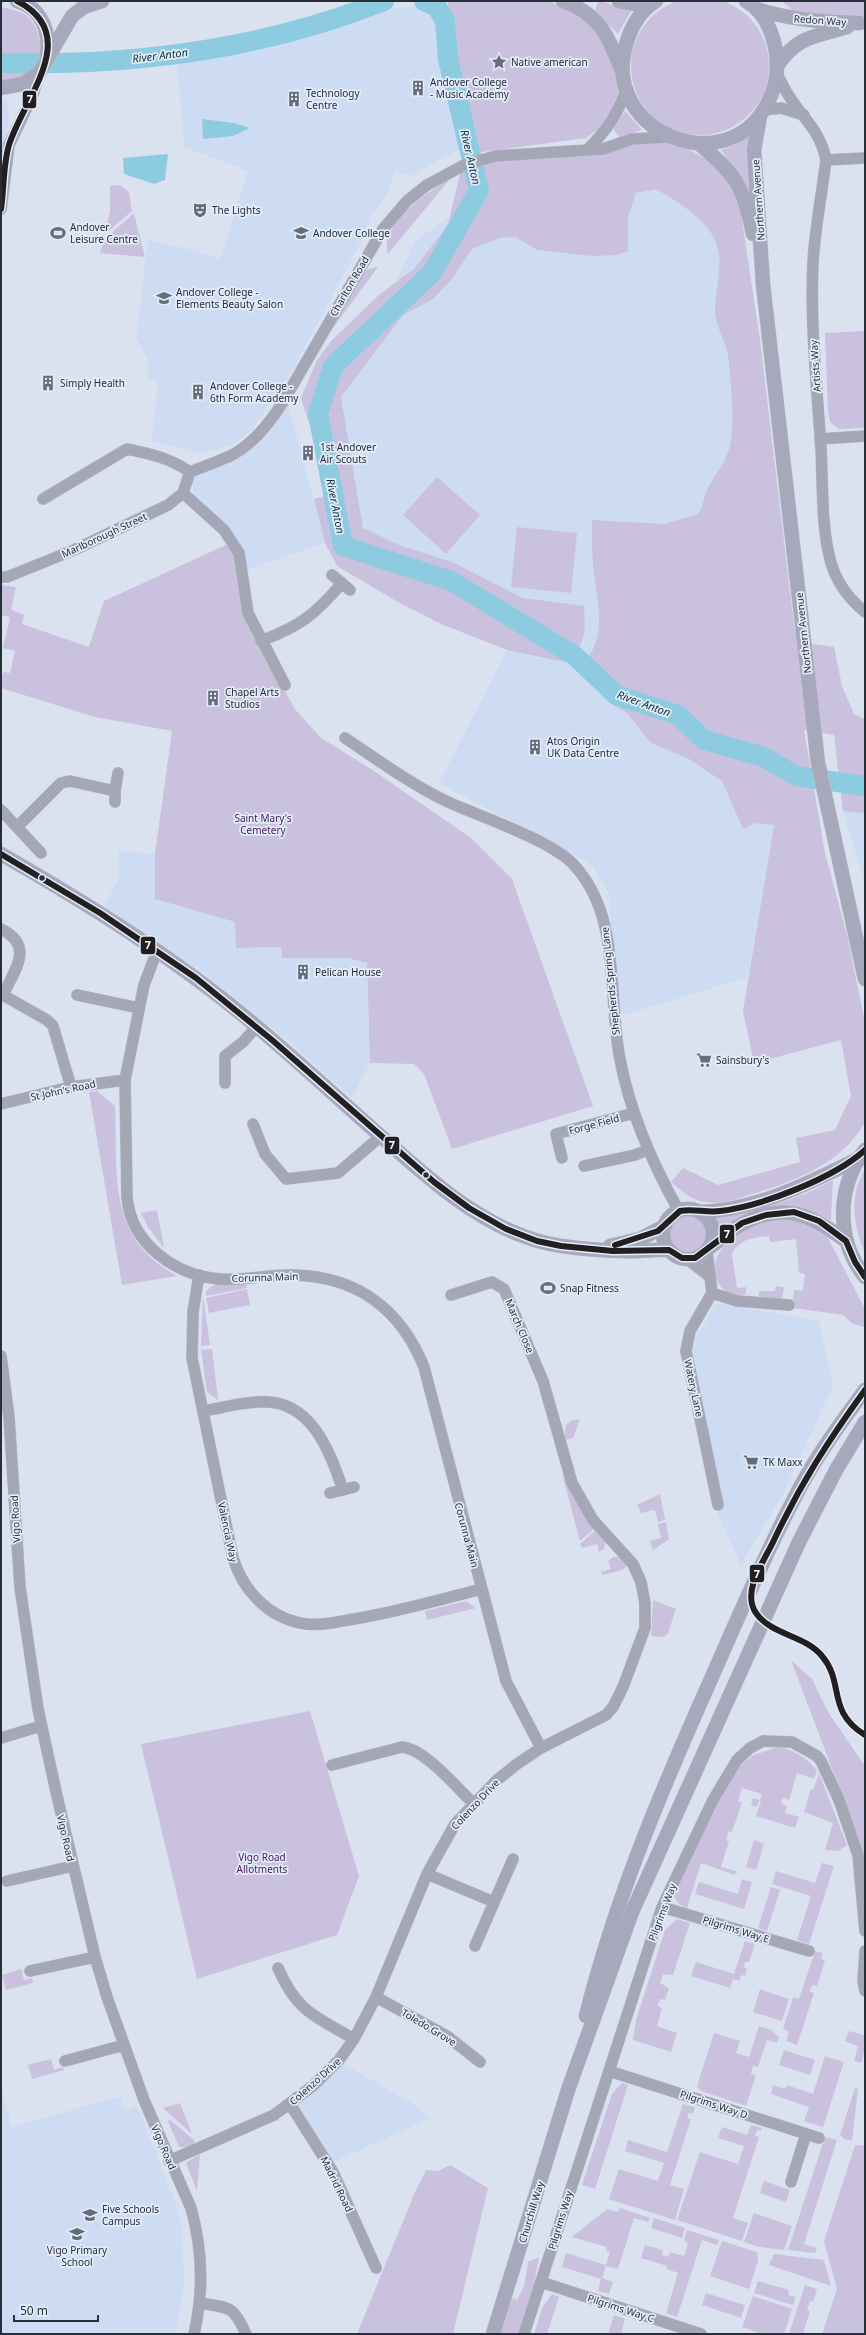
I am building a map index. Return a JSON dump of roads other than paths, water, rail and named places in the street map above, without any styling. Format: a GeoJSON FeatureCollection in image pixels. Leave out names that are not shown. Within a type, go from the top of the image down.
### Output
{"type":"FeatureCollection","features":[{"type":"Feature","properties":{"kind":"main road"},"geometry":{"type":"LineString","coordinates":[[18,1],[31,8],[44,24],[48,38],[42,66]]}},
{"type":"Feature","properties":{"kind":"main road"},"geometry":{"type":"LineString","coordinates":[[1,88],[22,84],[42,66],[72,16],[84,7],[102,1]]}},
{"type":"Feature","properties":{"kind":"main road"},"geometry":{"type":"LineString","coordinates":[[563,1],[580,8],[596,21],[607,35],[622,71],[626,90],[641,116],[652,127],[669,136],[698,143],[728,138],[746,129],[762,113],[773,91],[777,70],[772,35],[751,4]]}},
{"type":"Feature","properties":{"kind":"main road"},"geometry":{"type":"LineString","coordinates":[[619,1],[636,4],[654,2]]}},
{"type":"Feature","properties":{"kind":"main road"},"geometry":{"type":"LineString","coordinates":[[622,71],[625,48],[633,27],[654,2]]}},
{"type":"Feature","properties":{"kind":"main road","name":"Redon Way"},"geometry":{"type":"LineString","coordinates":[[751,4],[787,17],[811,21],[863,22]]}},
{"type":"Feature","properties":{"kind":"main road","name":"Redon Way"},"geometry":{"type":"LineString","coordinates":[[777,70],[789,50],[804,39],[863,22]]}},
{"type":"Feature","properties":{"kind":"main road","name":"Northern Avenue"},"geometry":{"type":"LineString","coordinates":[[762,113],[754,150],[763,284],[818,763],[865,978]]}},
{"type":"Feature","properties":{"kind":"main road","name":"Northern Avenue"},"geometry":{"type":"LineString","coordinates":[[698,143],[722,163],[743,192],[763,284]]}},
{"type":"Feature","properties":{"kind":"main road"},"geometry":{"type":"LineString","coordinates":[[1,854],[157,951],[221,997],[257,1026],[381,1136],[447,1191],[502,1227],[544,1243],[600,1248],[625,1252],[669,1250]]}},
{"type":"Feature","properties":{"kind":"main road"},"geometry":{"type":"LineString","coordinates":[[699,1212],[729,1209],[795,1189],[862,1155]]}},
{"type":"Feature","properties":{"kind":"main road"},"geometry":{"type":"LineString","coordinates":[[862,1155],[851,1171],[844,1191],[843,1215],[846,1241],[855,1262],[865,1277]]}},
{"type":"Feature","properties":{"kind":"main road"},"geometry":{"type":"LineString","coordinates":[[600,1248],[640,1239],[665,1226],[673,1215],[679,1211],[692,1210],[705,1216],[712,1227],[712,1241],[708,1249]]}},
{"type":"Feature","properties":{"kind":"main road"},"geometry":{"type":"LineString","coordinates":[[665,1226],[664,1238],[669,1250],[676,1256],[688,1259],[695,1258],[742,1224],[766,1215],[787,1212],[802,1214],[819,1221],[846,1241]]}},
{"type":"Feature","properties":{"kind":"main road"},"geometry":{"type":"LineString","coordinates":[[568,2090],[595,1980],[609,1934],[626,1882],[664,1785],[795,1496],[829,1439],[865,1390]]}},
{"type":"Feature","properties":{"kind":"main road"},"geometry":{"type":"LineString","coordinates":[[568,2090],[632,1912],[685,1790],[799,1542],[836,1470],[865,1422]]}},
{"type":"Feature","properties":{"kind":"main road","name":"Churchill Way"},"geometry":{"type":"LineString","coordinates":[[493,2334],[568,2090]]}},
{"type":"Feature","properties":{"kind":"street"},"geometry":{"type":"LineString","coordinates":[[1,209],[9,145],[33,95],[42,66]]}},
{"type":"Feature","properties":{"kind":"street","name":"Artists Way"},"geometry":{"type":"LineString","coordinates":[[777,70],[789,96],[823,143],[826,160],[813,260],[813,332],[824,516],[832,564],[837,578],[850,599],[865,612]]}},
{"type":"Feature","properties":{"kind":"street"},"geometry":{"type":"LineString","coordinates":[[588,149],[609,128],[626,90]]}},
{"type":"Feature","properties":{"kind":"street"},"geometry":{"type":"LineString","coordinates":[[762,113],[781,108],[804,116]]}},
{"type":"Feature","properties":{"kind":"street","name":"Charlton Road"},"geometry":{"type":"LineString","coordinates":[[190,472],[235,454],[250,442],[274,415],[298,378],[376,239],[390,219],[407,201],[427,185],[466,164],[481,159],[511,154],[603,149],[643,137],[669,136]]}},
{"type":"Feature","properties":{"kind":"street"},"geometry":{"type":"LineString","coordinates":[[826,160],[865,158]]}},
{"type":"Feature","properties":{"kind":"street"},"geometry":{"type":"LineString","coordinates":[[820,439],[865,436]]}},
{"type":"Feature","properties":{"kind":"street"},"geometry":{"type":"LineString","coordinates":[[43,499],[127,450],[172,460],[190,472],[183,493],[224,530],[239,553],[248,613],[261,641],[285,685]]}},
{"type":"Feature","properties":{"kind":"street","name":"Marlborough Street"},"geometry":{"type":"LineString","coordinates":[[4,577],[74,550],[174,501],[183,493]]}},
{"type":"Feature","properties":{"kind":"street"},"geometry":{"type":"LineString","coordinates":[[261,641],[291,629],[311,616],[346,586],[332,575]]}},
{"type":"Feature","properties":{"kind":"street"},"geometry":{"type":"LineString","coordinates":[[4,577],[17,582]]}},
{"type":"Feature","properties":{"kind":"street","name":"Shepherds Spring Lane"},"geometry":{"type":"LineString","coordinates":[[345,738],[446,801],[538,841],[574,865],[590,887],[602,912],[608,939],[619,1053],[634,1113],[647,1150],[679,1211]]}},
{"type":"Feature","properties":{"kind":"street"},"geometry":{"type":"LineString","coordinates":[[18,826],[61,783],[70,781],[115,797],[118,773]]}},
{"type":"Feature","properties":{"kind":"street"},"geometry":{"type":"LineString","coordinates":[[1,810],[18,826],[41,853]]}},
{"type":"Feature","properties":{"kind":"street"},"geometry":{"type":"LineString","coordinates":[[1,929],[13,935],[21,952],[20,960],[2,995],[47,1020],[53,1026],[71,1087]]}},
{"type":"Feature","properties":{"kind":"street","name":"Corunna Main"},"geometry":{"type":"LineString","coordinates":[[157,951],[151,964],[139,1008],[125,1080],[127,1190],[130,1215],[152,1250],[169,1263],[199,1275],[235,1279],[294,1275],[335,1281],[365,1293],[394,1316],[409,1335],[424,1367],[506,1681],[541,1748]]}},
{"type":"Feature","properties":{"kind":"street"},"geometry":{"type":"LineString","coordinates":[[77,994],[139,1008]]}},
{"type":"Feature","properties":{"kind":"street"},"geometry":{"type":"LineString","coordinates":[[225,1083],[225,1056],[243,1042],[257,1026]]}},
{"type":"Feature","properties":{"kind":"street","name":"St John's Road"},"geometry":{"type":"LineString","coordinates":[[1,1104],[71,1087],[125,1080]]}},
{"type":"Feature","properties":{"kind":"street","name":"Forge Field"},"geometry":{"type":"LineString","coordinates":[[562,1158],[556,1134],[634,1113]]}},
{"type":"Feature","properties":{"kind":"street"},"geometry":{"type":"LineString","coordinates":[[253,1124],[265,1154],[286,1179],[338,1173],[381,1136]]}},
{"type":"Feature","properties":{"kind":"street"},"geometry":{"type":"LineString","coordinates":[[584,1166],[635,1155],[647,1150]]}},
{"type":"Feature","properties":{"kind":"street"},"geometry":{"type":"LineString","coordinates":[[708,1249],[709,1276],[712,1293],[738,1301],[789,1305]]}},
{"type":"Feature","properties":{"kind":"street"},"geometry":{"type":"LineString","coordinates":[[688,1259],[709,1276]]}},
{"type":"Feature","properties":{"kind":"street","name":"Valencia Way"},"geometry":{"type":"LineString","coordinates":[[199,1275],[193,1312],[192,1358],[236,1568],[254,1596],[270,1610],[288,1620],[301,1623],[334,1623],[376,1615],[481,1589]]}},
{"type":"Feature","properties":{"kind":"street","name":"March Close"},"geometry":{"type":"LineString","coordinates":[[451,1295],[492,1282],[500,1284],[504,1289],[543,1381],[553,1418]]}},
{"type":"Feature","properties":{"kind":"street","name":"Watery Lane"},"geometry":{"type":"LineString","coordinates":[[712,1293],[690,1330],[686,1351],[718,1505]]}},
{"type":"Feature","properties":{"kind":"street","name":"Vigo Road"},"geometry":{"type":"LineString","coordinates":[[1,1356],[9,1417],[20,1587],[41,1726],[95,1957],[124,2046],[169,2161],[191,2208],[196,2224],[202,2263],[200,2304],[194,2334]]}},
{"type":"Feature","properties":{"kind":"street"},"geometry":{"type":"LineString","coordinates":[[203,1411],[257,1402],[270,1402],[295,1409],[311,1422],[324,1441],[349,1489],[330,1494]]}},
{"type":"Feature","properties":{"kind":"street","name":"Colenzo Drive"},"geometry":{"type":"LineString","coordinates":[[169,2161],[274,2115],[290,2104],[340,2060],[354,2039],[376,1997],[427,1874],[455,1824],[473,1803],[517,1764],[541,1748],[598,1720],[613,1707],[624,1687],[643,1634],[646,1614],[641,1582],[634,1564],[593,1520],[572,1483],[553,1418]]}},
{"type":"Feature","properties":{"kind":"street"},"geometry":{"type":"LineString","coordinates":[[1,1738],[41,1726]]}},
{"type":"Feature","properties":{"kind":"street","name":"Pilgrims Way"},"geometry":{"type":"LineString","coordinates":[[524,2334],[575,2170],[662,1907],[713,1800],[737,1760],[750,1748],[763,1741],[778,1740],[792,1742],[817,1756],[828,1775],[858,1855],[865,1931]]}},
{"type":"Feature","properties":{"kind":"street"},"geometry":{"type":"LineString","coordinates":[[332,1765],[402,1747],[409,1747],[423,1756],[473,1803]]}},
{"type":"Feature","properties":{"kind":"street"},"geometry":{"type":"LineString","coordinates":[[475,1946],[513,1859]]}},
{"type":"Feature","properties":{"kind":"street"},"geometry":{"type":"LineString","coordinates":[[7,1881],[73,1866]]}},
{"type":"Feature","properties":{"kind":"street"},"geometry":{"type":"LineString","coordinates":[[427,1874],[494,1902]]}},
{"type":"Feature","properties":{"kind":"street","name":"Pilgrims Way E"},"geometry":{"type":"LineString","coordinates":[[662,1907],[809,1951]]}},
{"type":"Feature","properties":{"kind":"street"},"geometry":{"type":"LineString","coordinates":[[865,1951],[863,1981],[865,1991]]}},
{"type":"Feature","properties":{"kind":"street"},"geometry":{"type":"LineString","coordinates":[[30,1971],[95,1957]]}},
{"type":"Feature","properties":{"kind":"street"},"geometry":{"type":"LineString","coordinates":[[278,1968],[286,1986],[303,2009],[354,2039]]}},
{"type":"Feature","properties":{"kind":"street","name":"Toledo Grove"},"geometry":{"type":"LineString","coordinates":[[376,1997],[447,2036],[480,2062]]}},
{"type":"Feature","properties":{"kind":"street"},"geometry":{"type":"LineString","coordinates":[[65,2061],[124,2046]]}},
{"type":"Feature","properties":{"kind":"street","name":"Pilgrims Way D"},"geometry":{"type":"LineString","coordinates":[[609,2071],[819,2138]]}},
{"type":"Feature","properties":{"kind":"street","name":"Madrid Road"},"geometry":{"type":"LineString","coordinates":[[290,2104],[333,2172],[376,2268]]}},
{"type":"Feature","properties":{"kind":"street"},"geometry":{"type":"LineString","coordinates":[[791,2182],[806,2134]]}},
{"type":"Feature","properties":{"kind":"street","name":"Pilgrims Way C"},"geometry":{"type":"LineString","coordinates":[[541,2282],[701,2334]]}},
{"type":"Feature","properties":{"kind":"street"},"geometry":{"type":"LineString","coordinates":[[200,2304],[231,2310],[235,2313],[246,2334]]}},
{"type":"Feature","properties":{"kind":"water"},"geometry":{"type":"Polygon","coordinates":[[[202,119],[234,123],[250,128],[233,136],[203,139],[202,119]]]}},
{"type":"Feature","properties":{"kind":"water"},"geometry":{"type":"Polygon","coordinates":[[[168,154],[165,180],[154,184],[124,174],[123,158],[168,154]]]}},
{"type":"Feature","properties":{"kind":"waterway","name":"River Anton"},"geometry":{"type":"LineString","coordinates":[[1,63],[99,61],[196,51],[244,43],[292,31],[338,18],[384,1]]}},
{"type":"Feature","properties":{"kind":"waterway","name":"River Anton"},"geometry":{"type":"LineString","coordinates":[[424,1],[437,7],[445,21],[448,59],[479,190],[432,273],[333,366],[318,414],[343,546],[451,581],[575,656],[616,695],[678,715],[704,740],[764,757],[796,776],[865,786]]}},
{"type":"Feature","properties":{"kind":"place","name":"Native american"},"geometry":{"type":"Point","coordinates":[499,62]}},
{"type":"Feature","properties":{"kind":"place","name":"Andover College - Music Academy"},"geometry":{"type":"Point","coordinates":[418,88]}},
{"type":"Feature","properties":{"kind":"place","name":"Technology Centre"},"geometry":{"type":"Point","coordinates":[294,99]}},
{"type":"Feature","properties":{"kind":"place","name":"The Lights"},"geometry":{"type":"Point","coordinates":[200,210]}},
{"type":"Feature","properties":{"kind":"place","name":"Andover Leisure Centre"},"geometry":{"type":"Point","coordinates":[58,233]}},
{"type":"Feature","properties":{"kind":"place","name":"Andover College"},"geometry":{"type":"Point","coordinates":[301,233]}},
{"type":"Feature","properties":{"kind":"place","name":"Andover College - Elements Beauty Salon"},"geometry":{"type":"Point","coordinates":[164,298]}},
{"type":"Feature","properties":{"kind":"place","name":"Simply Health"},"geometry":{"type":"Point","coordinates":[48,383]}},
{"type":"Feature","properties":{"kind":"place","name":"Andover College - 6th Form Academy"},"geometry":{"type":"Point","coordinates":[198,392]}},
{"type":"Feature","properties":{"kind":"place","name":"1st Andover Air Scouts"},"geometry":{"type":"Point","coordinates":[308,453]}},
{"type":"Feature","properties":{"kind":"place","name":"Chapel Arts Studios"},"geometry":{"type":"Point","coordinates":[213,698]}},
{"type":"Feature","properties":{"kind":"place","name":"Atos Origin UK Data Centre"},"geometry":{"type":"Point","coordinates":[535,747]}},
{"type":"Feature","properties":{"kind":"place","name":"Pelican House"},"geometry":{"type":"Point","coordinates":[303,972]}},
{"type":"Feature","properties":{"kind":"place","name":"Sainsbury's"},"geometry":{"type":"Point","coordinates":[704,1060]}},
{"type":"Feature","properties":{"kind":"place","name":"Snap Fitness"},"geometry":{"type":"Point","coordinates":[548,1288]}},
{"type":"Feature","properties":{"kind":"place","name":"TK Maxx"},"geometry":{"type":"Point","coordinates":[751,1462]}},
{"type":"Feature","properties":{"kind":"place","name":"Five Schools Campus"},"geometry":{"type":"Point","coordinates":[90,2215]}},
{"type":"Feature","properties":{"kind":"place","name":"Vigo Primary School"},"geometry":{"type":"Point","coordinates":[77,2234]}},
{"type":"Feature","properties":{"kind":"park label","name":"Saint Mary's Cemetery"},"geometry":{"type":"Point","coordinates":[263,824]}},
{"type":"Feature","properties":{"kind":"park label","name":"Vigo Road Allotments"},"geometry":{"type":"Point","coordinates":[262,1862]}}]}
